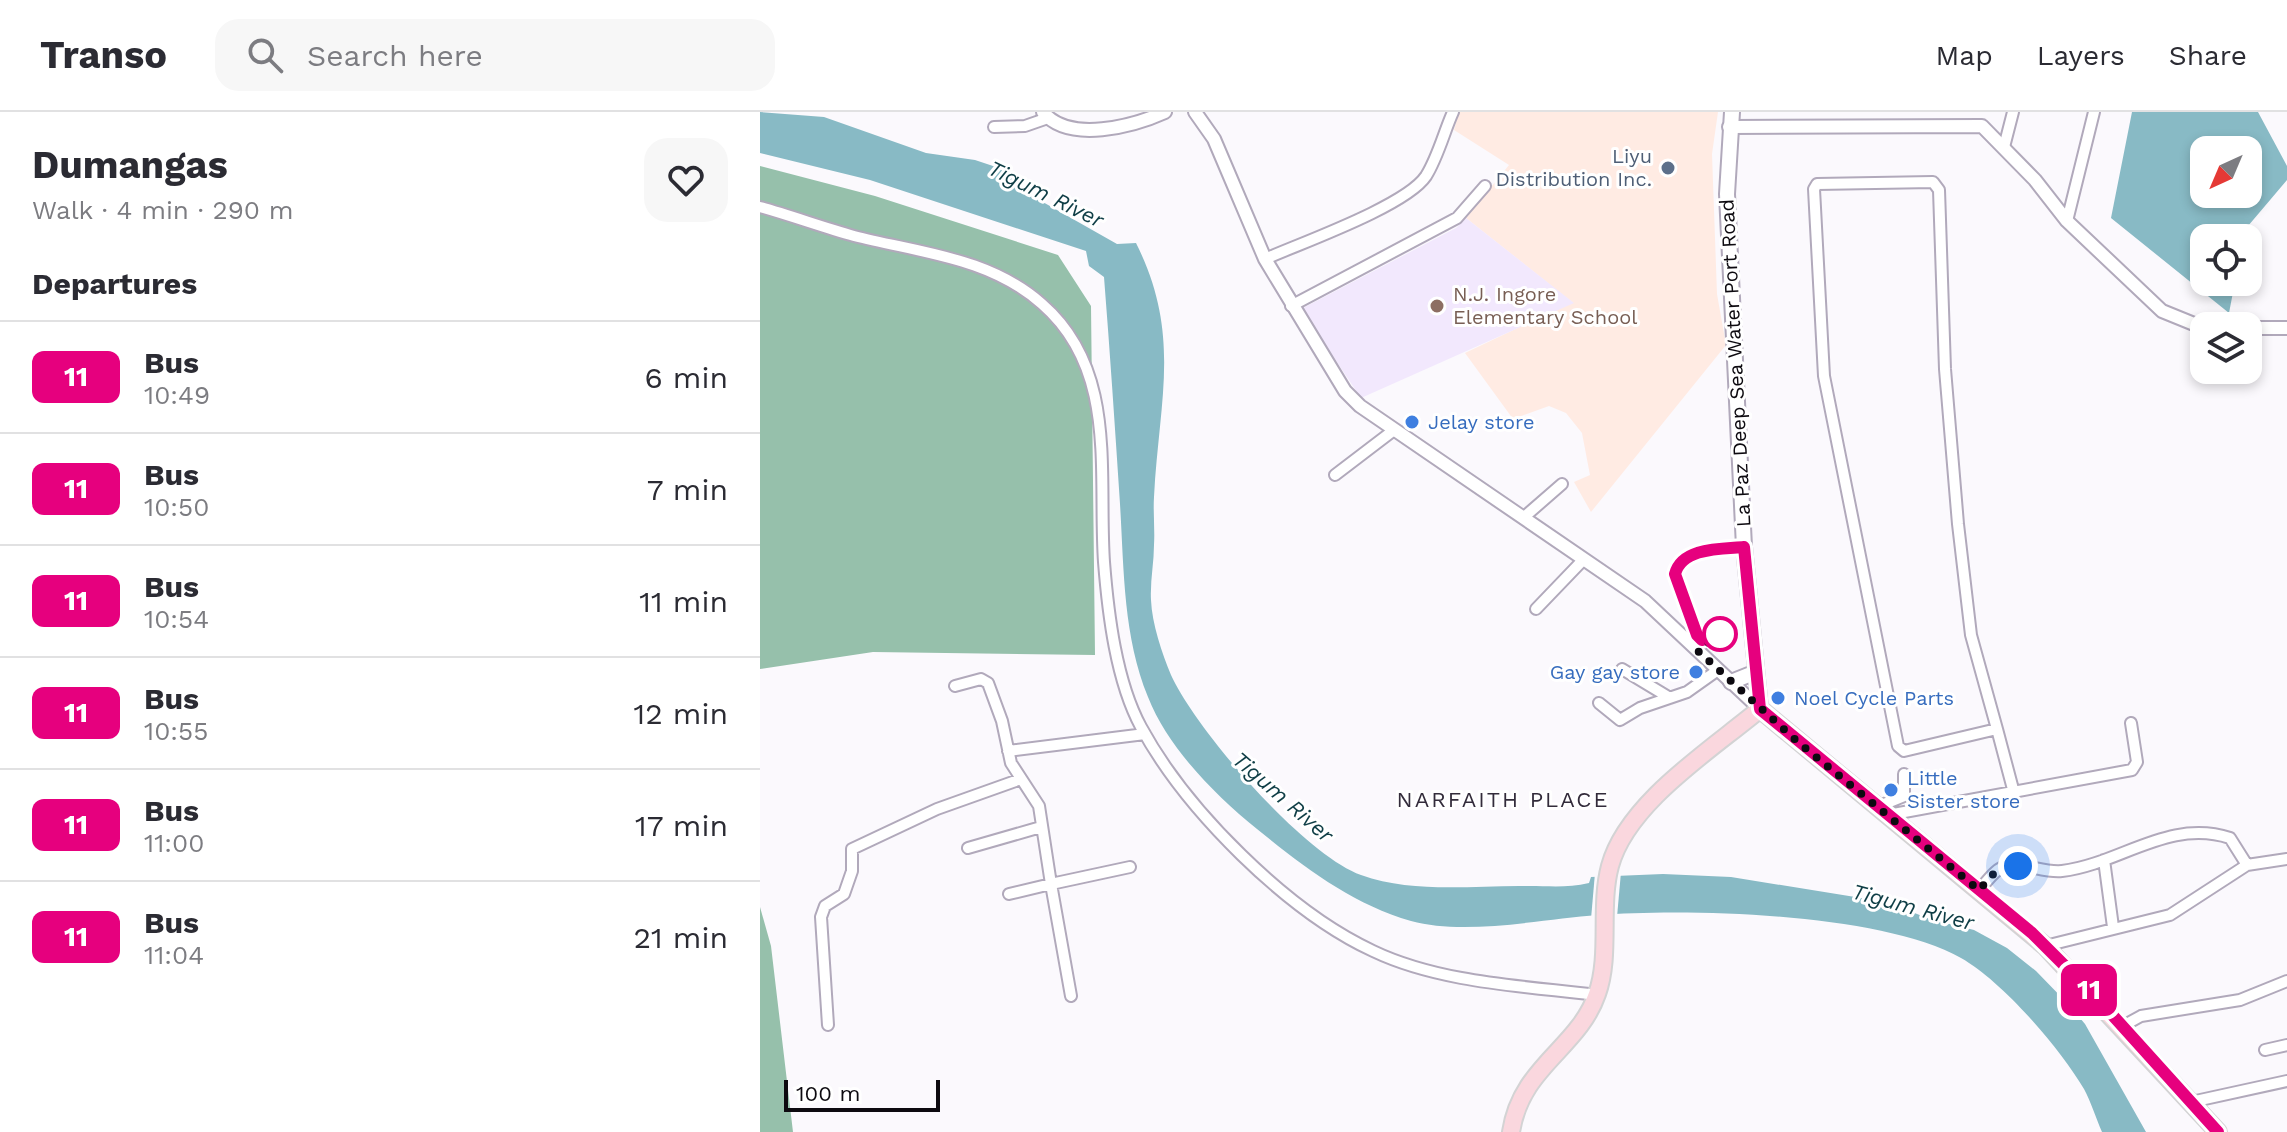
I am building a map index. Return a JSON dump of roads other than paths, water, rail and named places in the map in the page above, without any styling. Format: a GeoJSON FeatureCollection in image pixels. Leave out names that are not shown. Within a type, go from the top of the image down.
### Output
{"type":"FeatureCollection","features":[{"type":"Feature","properties":{"kind":"main road","name":"La Paz Deep Sea Water Port Road"},"geometry":{"type":"LineString","coordinates":[[1732,112],[1727,194],[1744,547],[1760,709]]}},
{"type":"Feature","properties":{"kind":"main road"},"geometry":{"type":"LineString","coordinates":[[1731,682],[1756,672]]}},
{"type":"Feature","properties":{"kind":"main road"},"geometry":{"type":"LineString","coordinates":[[1511,1132],[1525,1087],[1585,1018],[1598,990],[1609,867],[1638,813],[1760,709],[2045,946],[2123,1026],[2218,1132]]}},
{"type":"Feature","properties":{"kind":"street"},"geometry":{"type":"LineString","coordinates":[[994,127],[1025,126],[1046,115],[1062,125],[1094,128],[1133,125],[1165,112]]}},
{"type":"Feature","properties":{"kind":"street"},"geometry":{"type":"LineString","coordinates":[[1195,112],[1214,139],[1265,259],[1345,391],[1394,430],[1659,612],[1760,709]]}},
{"type":"Feature","properties":{"kind":"street"},"geometry":{"type":"LineString","coordinates":[[1265,259],[1370,213],[1414,187],[1426,176],[1453,112]]}},
{"type":"Feature","properties":{"kind":"street"},"geometry":{"type":"LineString","coordinates":[[2004,147],[2013,112]]}},
{"type":"Feature","properties":{"kind":"street"},"geometry":{"type":"LineString","coordinates":[[2067,221],[2094,112]]}},
{"type":"Feature","properties":{"kind":"street"},"geometry":{"type":"LineString","coordinates":[[1729,127],[1982,126],[2067,221],[2162,311],[2190,322]]}},
{"type":"Feature","properties":{"kind":"street"},"geometry":{"type":"LineString","coordinates":[[1997,729],[1904,751],[1898,746],[1824,376],[1814,189],[1817,184],[1933,182],[1939,190],[1945,369],[1971,635],[1997,729],[2014,793]]}},
{"type":"Feature","properties":{"kind":"street"},"geometry":{"type":"LineString","coordinates":[[1291,306],[1457,218],[1485,186]]}},
{"type":"Feature","properties":{"kind":"street"},"geometry":{"type":"LineString","coordinates":[[760,207],[854,236],[950,256],[991,271],[1042,304],[1082,351],[1101,418],[1104,560],[1112,639],[1145,734],[1171,774],[1251,862],[1297,905],[1373,951],[1425,969],[1598,990]]}},
{"type":"Feature","properties":{"kind":"street"},"geometry":{"type":"LineString","coordinates":[[2262,328],[2287,328]]}},
{"type":"Feature","properties":{"kind":"street"},"geometry":{"type":"LineString","coordinates":[[1335,475],[1394,430]]}},
{"type":"Feature","properties":{"kind":"street"},"geometry":{"type":"LineString","coordinates":[[1523,518],[1562,484]]}},
{"type":"Feature","properties":{"kind":"street"},"geometry":{"type":"LineString","coordinates":[[1536,609],[1584,559]]}},
{"type":"Feature","properties":{"kind":"street"},"geometry":{"type":"LineString","coordinates":[[1622,669],[1670,698]]}},
{"type":"Feature","properties":{"kind":"street"},"geometry":{"type":"LineString","coordinates":[[1599,703],[1620,720],[1640,708],[1687,692],[1718,670]]}},
{"type":"Feature","properties":{"kind":"street"},"geometry":{"type":"LineString","coordinates":[[955,686],[981,679],[988,683],[1002,721],[1008,751],[1021,779],[1039,806],[1071,996]]}},
{"type":"Feature","properties":{"kind":"street"},"geometry":{"type":"LineString","coordinates":[[1882,811],[2014,793],[2132,770],[2137,762],[2131,723]]}},
{"type":"Feature","properties":{"kind":"street"},"geometry":{"type":"LineString","coordinates":[[1008,751],[1145,734]]}},
{"type":"Feature","properties":{"kind":"street"},"geometry":{"type":"LineString","coordinates":[[1882,811],[1904,796],[1904,774]]}},
{"type":"Feature","properties":{"kind":"street"},"geometry":{"type":"LineString","coordinates":[[828,1025],[821,917],[825,906],[844,894],[852,871],[852,849],[937,809],[1021,779]]}},
{"type":"Feature","properties":{"kind":"street"},"geometry":{"type":"LineString","coordinates":[[968,848],[1041,827]]}},
{"type":"Feature","properties":{"kind":"street"},"geometry":{"type":"LineString","coordinates":[[1979,890],[1997,870],[2007,865],[2058,871],[2104,860],[2165,836],[2195,833],[2230,838],[2247,865]]}},
{"type":"Feature","properties":{"kind":"street"},"geometry":{"type":"LineString","coordinates":[[2045,946],[2170,915],[2247,865],[2287,859]]}},
{"type":"Feature","properties":{"kind":"street"},"geometry":{"type":"LineString","coordinates":[[2104,860],[2113,927]]}},
{"type":"Feature","properties":{"kind":"street"},"geometry":{"type":"LineString","coordinates":[[1009,894],[1130,867]]}},
{"type":"Feature","properties":{"kind":"street"},"geometry":{"type":"LineString","coordinates":[[2123,1026],[2141,1016],[2240,1000],[2287,981]]}},
{"type":"Feature","properties":{"kind":"street"},"geometry":{"type":"LineString","coordinates":[[2265,1050],[2287,1045]]}},
{"type":"Feature","properties":{"kind":"street"},"geometry":{"type":"LineString","coordinates":[[2191,1102],[2287,1081]]}},
{"type":"Feature","properties":{"kind":"water"},"geometry":{"type":"Polygon","coordinates":[[[760,112],[824,117],[926,153],[975,160],[999,168],[1034,197],[1117,244],[1136,243],[1150,276],[1163,338],[1163,398],[1154,497],[1151,593],[1153,619],[1161,648],[1184,699],[1227,757],[1282,817],[1337,863],[1381,881],[1423,887],[1566,886],[1589,883],[1591,877],[1663,874],[1731,877],[1886,902],[1930,919],[1974,930],[2007,948],[2036,971],[2069,1005],[2085,1024],[2146,1132],[2102,1132],[2074,1073],[2029,1017],[1977,969],[1961,958],[1926,943],[1884,931],[1836,923],[1682,912],[1598,915],[1479,927],[1432,925],[1411,921],[1369,905],[1293,857],[1241,816],[1194,769],[1157,716],[1140,674],[1126,602],[1104,277],[1089,266],[1086,251],[870,180],[760,153],[760,112]]]}},
{"type":"Feature","properties":{"kind":"water"},"geometry":{"type":"Polygon","coordinates":[[[2132,112],[2258,112],[2287,166],[2287,180],[2250,224],[2190,224],[2190,282],[2111,218],[2132,112]]]}},
{"type":"Feature","properties":{"kind":"water"},"geometry":{"type":"Polygon","coordinates":[[[2208,296],[2232,296],[2228,312],[2208,296]]]}},
{"type":"Feature","properties":{"kind":"place","name":"Liyu Distribution Inc."},"geometry":{"type":"Point","coordinates":[1668,168]}},
{"type":"Feature","properties":{"kind":"place","name":"N.J. Ingore Elementary School"},"geometry":{"type":"Point","coordinates":[1437,306]}},
{"type":"Feature","properties":{"kind":"place","name":"Jelay store"},"geometry":{"type":"Point","coordinates":[1412,422]}},
{"type":"Feature","properties":{"kind":"place","name":"Gay gay store"},"geometry":{"type":"Point","coordinates":[1696,672]}},
{"type":"Feature","properties":{"kind":"place","name":"Noel Cycle Parts"},"geometry":{"type":"Point","coordinates":[1778,698]}},
{"type":"Feature","properties":{"kind":"place","name":"Little Sister store"},"geometry":{"type":"Point","coordinates":[1891,790]}},
{"type":"Feature","properties":{"kind":"district","name":"NARFAITH PLACE"},"geometry":{"type":"Point","coordinates":[1503,799]}},
{"type":"Feature","properties":{"kind":"water label","name":"Tigum River"},"geometry":{"type":"Point","coordinates":[1046,194]}},
{"type":"Feature","properties":{"kind":"water label","name":"Tigum River"},"geometry":{"type":"Point","coordinates":[1283,797]}},
{"type":"Feature","properties":{"kind":"water label","name":"Tigum River"},"geometry":{"type":"Point","coordinates":[1913,907]}}]}
